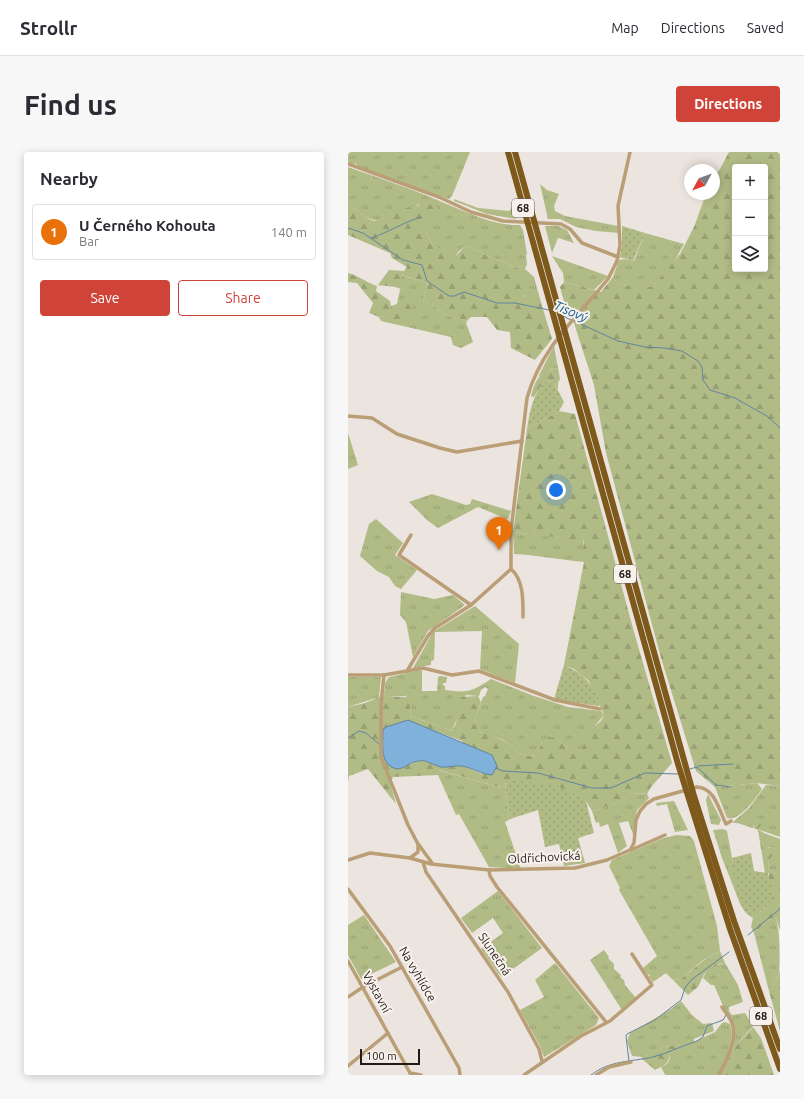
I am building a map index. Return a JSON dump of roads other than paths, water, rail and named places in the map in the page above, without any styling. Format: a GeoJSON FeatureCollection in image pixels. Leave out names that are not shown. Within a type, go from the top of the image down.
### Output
{"type":"FeatureCollection","features":[{"type":"Feature","properties":{"kind":"highway","name":"68"},"geometry":{"type":"LineString","coordinates":[[508,152],[548,285],[681,763],[732,936],[780,1069]]}},
{"type":"Feature","properties":{"kind":"highway","name":"68"},"geometry":{"type":"LineString","coordinates":[[515,152],[548,285]]}},
{"type":"Feature","properties":{"kind":"highway","name":"68"},"geometry":{"type":"LineString","coordinates":[[691,797],[780,1049]]}},
{"type":"Feature","properties":{"kind":"street"},"geometry":{"type":"LineString","coordinates":[[523,617],[522,596],[517,575],[511,569],[511,530],[527,398],[533,378],[551,345],[608,279],[618,257],[621,240],[618,206],[630,152]]}},
{"type":"Feature","properties":{"kind":"street"},"geometry":{"type":"LineString","coordinates":[[348,164],[439,197],[471,212],[512,222],[551,223],[566,226],[582,243],[618,257]]}},
{"type":"Feature","properties":{"kind":"street"},"geometry":{"type":"LineString","coordinates":[[348,416],[372,418],[397,434],[447,451],[457,452],[522,441]]}},
{"type":"Feature","properties":{"kind":"street"},"geometry":{"type":"LineString","coordinates":[[411,535],[399,554],[471,605]]}},
{"type":"Feature","properties":{"kind":"street"},"geometry":{"type":"LineString","coordinates":[[407,671],[428,636],[435,628],[471,605],[511,569]]}},
{"type":"Feature","properties":{"kind":"street"},"geometry":{"type":"LineString","coordinates":[[348,675],[384,675],[423,668],[452,675],[479,671],[555,700],[600,709]]}},
{"type":"Feature","properties":{"kind":"street"},"geometry":{"type":"LineString","coordinates":[[384,675],[381,704],[381,756],[399,803],[418,844],[432,863]]}},
{"type":"Feature","properties":{"kind":"street"},"geometry":{"type":"LineString","coordinates":[[630,850],[634,843],[636,820],[640,811],[654,799],[691,788],[703,787],[708,790],[712,794],[726,824],[731,821]]}},
{"type":"Feature","properties":{"kind":"street","name":"Oldřichovická"},"geometry":{"type":"LineString","coordinates":[[348,860],[370,853],[410,858],[423,862],[489,870],[576,868],[607,860],[665,835]]}},
{"type":"Feature","properties":{"kind":"street"},"geometry":{"type":"LineString","coordinates":[[410,858],[416,855],[418,844]]}},
{"type":"Feature","properties":{"kind":"street","name":"Slunečná"},"geometry":{"type":"LineString","coordinates":[[423,862],[426,872],[508,992],[539,1049],[542,1061]]}},
{"type":"Feature","properties":{"kind":"street"},"geometry":{"type":"LineString","coordinates":[[489,870],[498,887],[606,1022]]}},
{"type":"Feature","properties":{"kind":"street","name":"Na vyhlídce"},"geometry":{"type":"LineString","coordinates":[[348,889],[390,946],[460,1068],[460,1075]]}},
{"type":"Feature","properties":{"kind":"street"},"geometry":{"type":"LineString","coordinates":[[524,1075],[542,1061],[581,1036],[610,1021],[652,985],[632,954]]}},
{"type":"Feature","properties":{"kind":"street","name":"Výstavní"},"geometry":{"type":"LineString","coordinates":[[348,961],[409,1074]]}},
{"type":"Feature","properties":{"kind":"street"},"geometry":{"type":"LineString","coordinates":[[348,997],[402,967]]}},
{"type":"Feature","properties":{"kind":"street"},"geometry":{"type":"LineString","coordinates":[[719,1075],[728,1055],[734,1034],[732,1023],[722,1007]]}},
{"type":"Feature","properties":{"kind":"street"},"geometry":{"type":"LineString","coordinates":[[348,1066],[388,1033]]}},
{"type":"Feature","properties":{"kind":"street"},"geometry":{"type":"LineString","coordinates":[[596,1075],[609,1067],[631,1062]]}},
{"type":"Feature","properties":{"kind":"street"},"geometry":{"type":"LineString","coordinates":[[409,1074],[421,1075]]}},
{"type":"Feature","properties":{"kind":"water"},"geometry":{"type":"Polygon","coordinates":[[[408,720],[492,755],[497,766],[492,775],[462,766],[441,767],[424,761],[414,762],[398,769],[390,766],[383,754],[383,730],[386,727],[408,720]]]}},
{"type":"Feature","properties":{"kind":"waterway"},"geometry":{"type":"LineString","coordinates":[[371,238],[421,217]]}},
{"type":"Feature","properties":{"kind":"waterway","name":"Tisový"},"geometry":{"type":"LineString","coordinates":[[348,228],[363,233],[403,260],[422,265],[427,281],[449,296],[454,296],[464,292],[497,303],[515,303],[549,310]]}},
{"type":"Feature","properties":{"kind":"waterway","name":"Tisový"},"geometry":{"type":"LineString","coordinates":[[563,316],[571,320]]}},
{"type":"Feature","properties":{"kind":"waterway","name":"Tisový"},"geometry":{"type":"LineString","coordinates":[[574,321],[618,341],[645,347],[682,351],[698,361],[702,367],[703,380],[710,390],[735,398],[767,416],[780,428]]}},
{"type":"Feature","properties":{"kind":"waterway"},"geometry":{"type":"LineString","coordinates":[[348,738],[359,731],[366,733],[379,744]]}},
{"type":"Feature","properties":{"kind":"waterway"},"geometry":{"type":"LineString","coordinates":[[698,766],[733,764]]}},
{"type":"Feature","properties":{"kind":"waterway"},"geometry":{"type":"LineString","coordinates":[[690,769],[697,767],[716,785],[731,787]]}},
{"type":"Feature","properties":{"kind":"waterway"},"geometry":{"type":"LineString","coordinates":[[495,768],[503,771],[538,773],[592,788],[611,788],[645,773],[678,774]]}},
{"type":"Feature","properties":{"kind":"waterway"},"geometry":{"type":"LineString","coordinates":[[748,935],[780,909]]}},
{"type":"Feature","properties":{"kind":"waterway"},"geometry":{"type":"LineString","coordinates":[[629,1061],[627,1034],[655,1020],[681,1000],[685,988],[691,980],[729,952]]}},
{"type":"Feature","properties":{"kind":"waterway"},"geometry":{"type":"LineString","coordinates":[[591,1075],[598,1070],[613,1064],[664,1054],[697,1041],[703,1037],[707,1026],[723,1020],[726,1015]]}},
{"type":"Feature","properties":{"kind":"place","name":"U Černého Kohouta"},"geometry":{"type":"Point","coordinates":[499,550]}}]}
